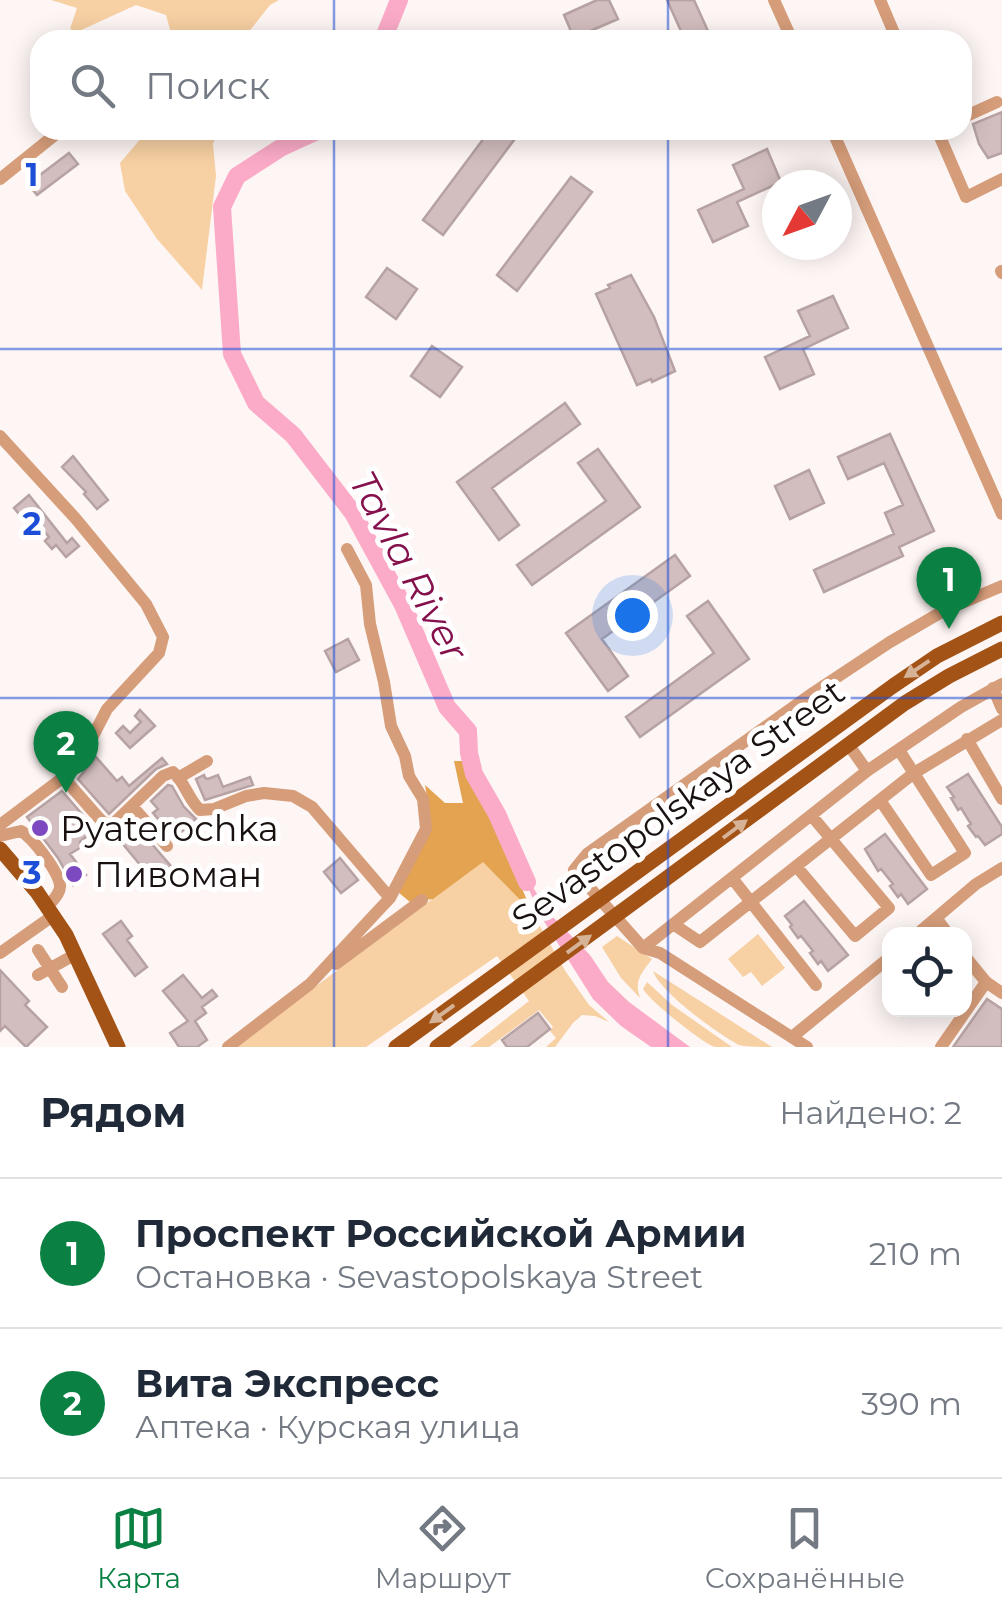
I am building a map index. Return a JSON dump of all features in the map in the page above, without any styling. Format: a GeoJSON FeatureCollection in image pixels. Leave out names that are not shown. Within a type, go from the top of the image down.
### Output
{"type":"FeatureCollection","features":[{"type":"Feature","properties":{"kind":"main road","name":"Sevastopolskaya Street"},"geometry":{"type":"LineString","coordinates":[[396,1047],[892,686],[936,656],[1002,623]]}},
{"type":"Feature","properties":{"kind":"main road","name":"Sevastopolskaya Street"},"geometry":{"type":"LineString","coordinates":[[437,1047],[848,744],[920,694],[1002,649]]}},
{"type":"Feature","properties":{"kind":"main road"},"geometry":{"type":"LineString","coordinates":[[0,849],[51,910],[76,954],[118,1047]]}},
{"type":"Feature","properties":{"kind":"street"},"geometry":{"type":"LineString","coordinates":[[774,0],[788,30]]}},
{"type":"Feature","properties":{"kind":"street"},"geometry":{"type":"LineString","coordinates":[[880,0],[892,30]]}},
{"type":"Feature","properties":{"kind":"street"},"geometry":{"type":"LineString","coordinates":[[972,113],[997,102]]}},
{"type":"Feature","properties":{"kind":"street"},"geometry":{"type":"LineString","coordinates":[[0,179],[49,140]]}},
{"type":"Feature","properties":{"kind":"street"},"geometry":{"type":"LineString","coordinates":[[836,140],[1002,514]]}},
{"type":"Feature","properties":{"kind":"street"},"geometry":{"type":"LineString","coordinates":[[941,140],[966,197],[1002,179]]}},
{"type":"Feature","properties":{"kind":"street"},"geometry":{"type":"LineString","coordinates":[[0,436],[146,604],[163,637],[159,653],[107,709],[77,767],[0,823]]}},
{"type":"Feature","properties":{"kind":"street"},"geometry":{"type":"LineString","coordinates":[[310,984],[390,898],[426,829],[423,799],[409,776],[405,756],[391,726],[366,585],[347,549]]}},
{"type":"Feature","properties":{"kind":"street"},"geometry":{"type":"LineString","coordinates":[[807,1047],[660,954],[643,948],[574,870],[587,854],[813,693],[945,610],[1002,586]]}},
{"type":"Feature","properties":{"kind":"street"},"geometry":{"type":"LineString","coordinates":[[643,948],[867,771],[961,707],[997,686],[1002,709]]}},
{"type":"Feature","properties":{"kind":"street"},"geometry":{"type":"LineString","coordinates":[[673,924],[700,942],[914,773],[1002,720]]}},
{"type":"Feature","properties":{"kind":"street"},"geometry":{"type":"LineString","coordinates":[[967,739],[1002,799]]}},
{"type":"Feature","properties":{"kind":"street"},"geometry":{"type":"LineString","coordinates":[[848,744],[867,771]]}},
{"type":"Feature","properties":{"kind":"street"},"geometry":{"type":"LineString","coordinates":[[880,800],[931,874],[965,853],[899,750]]}},
{"type":"Feature","properties":{"kind":"street"},"geometry":{"type":"LineString","coordinates":[[178,778],[207,762]]}},
{"type":"Feature","properties":{"kind":"street"},"geometry":{"type":"LineString","coordinates":[[62,776],[106,824],[115,822],[172,772],[200,810],[214,810],[264,792],[293,796],[312,807],[390,898]]}},
{"type":"Feature","properties":{"kind":"street"},"geometry":{"type":"LineString","coordinates":[[132,806],[167,846]]}},
{"type":"Feature","properties":{"kind":"street"},"geometry":{"type":"LineString","coordinates":[[796,866],[855,936],[889,908],[811,814]]}},
{"type":"Feature","properties":{"kind":"street"},"geometry":{"type":"LineString","coordinates":[[0,836],[21,831],[30,836],[60,883],[51,910],[0,953]]}},
{"type":"Feature","properties":{"kind":"street"},"geometry":{"type":"LineString","coordinates":[[926,927],[976,884],[1002,868]]}},
{"type":"Feature","properties":{"kind":"street"},"geometry":{"type":"LineString","coordinates":[[732,878],[816,984]]}},
{"type":"Feature","properties":{"kind":"street"},"geometry":{"type":"LineString","coordinates":[[228,1047],[422,900]]}},
{"type":"Feature","properties":{"kind":"street"},"geometry":{"type":"LineString","coordinates":[[937,919],[943,927]]}},
{"type":"Feature","properties":{"kind":"street"},"geometry":{"type":"LineString","coordinates":[[38,950],[44,972],[62,987]]}},
{"type":"Feature","properties":{"kind":"street"},"geometry":{"type":"LineString","coordinates":[[44,972],[76,954]]}},
{"type":"Feature","properties":{"kind":"street"},"geometry":{"type":"LineString","coordinates":[[792,1037],[882,964]]}},
{"type":"Feature","properties":{"kind":"street"},"geometry":{"type":"LineString","coordinates":[[972,965],[1002,993]]}},
{"type":"Feature","properties":{"kind":"street"},"geometry":{"type":"LineString","coordinates":[[942,1047],[986,982]]}},
{"type":"Feature","properties":{"kind":"shaded area"},"geometry":{"type":"Polygon","coordinates":[[[51,0],[279,0],[270,5],[250,30],[170,30],[166,15],[136,5],[81,30],[72,30],[77,8],[51,0]]]}},
{"type":"Feature","properties":{"kind":"shaded area"},"geometry":{"type":"Polygon","coordinates":[[[140,140],[214,140],[216,176],[202,290],[157,239],[125,191],[120,163],[140,140]]]}},
{"type":"Feature","properties":{"kind":"shaded area"},"geometry":{"type":"Polygon","coordinates":[[[454,761],[463,761],[532,912],[483,862],[433,899],[410,902],[398,892],[431,822],[425,785],[445,803],[463,803],[454,761]]]}},
{"type":"Feature","properties":{"kind":"shaded area"},"geometry":{"type":"Polygon","coordinates":[[[483,861],[532,912],[589,1005],[609,1022],[582,1015],[555,1047],[546,1047],[556,1038],[550,1031],[553,1027],[539,1010],[489,1047],[470,1047],[529,1001],[497,956],[366,1047],[235,1047],[483,861]]]}},
{"type":"Feature","properties":{"kind":"shaded area"},"geometry":{"type":"Polygon","coordinates":[[[518,864],[550,914],[590,955],[608,982],[690,1047],[651,1047],[593,999],[540,915],[518,864]]]}},
{"type":"Feature","properties":{"kind":"shaded area"},"geometry":{"type":"Polygon","coordinates":[[[758,934],[785,968],[762,986],[751,972],[743,977],[728,959],[758,934]]]}},
{"type":"Feature","properties":{"kind":"shaded area"},"geometry":{"type":"Polygon","coordinates":[[[617,936],[652,959],[638,982],[640,998],[621,978],[602,947],[617,936]]]}},
{"type":"Feature","properties":{"kind":"shaded area"},"geometry":{"type":"Polygon","coordinates":[[[653,971],[772,1047],[743,1046],[730,1040],[678,1001],[653,971]]]}},
{"type":"Feature","properties":{"kind":"shaded area"},"geometry":{"type":"Polygon","coordinates":[[[647,982],[672,1005],[732,1047],[715,1047],[688,1030],[648,995],[643,989],[647,982]]]}},
{"type":"Feature","properties":{"kind":"building"},"geometry":{"type":"Polygon","coordinates":[[[597,0],[609,0],[618,19],[593,30],[571,30],[564,15],[597,0]]]}},
{"type":"Feature","properties":{"kind":"building"},"geometry":{"type":"Polygon","coordinates":[[[667,0],[694,0],[708,30],[680,30],[667,0]]]}},
{"type":"Feature","properties":{"kind":"building"},"geometry":{"type":"Polygon","coordinates":[[[1002,112],[1002,153],[988,158],[973,124],[1002,112]]]}},
{"type":"Feature","properties":{"kind":"building"},"geometry":{"type":"Polygon","coordinates":[[[483,140],[514,140],[443,235],[423,220],[483,140]]]}},
{"type":"Feature","properties":{"kind":"building"},"geometry":{"type":"Polygon","coordinates":[[[767,149],[776,170],[762,170],[762,191],[737,202],[748,226],[713,242],[698,210],[744,189],[733,165],[767,149]]]}},
{"type":"Feature","properties":{"kind":"building"},"geometry":{"type":"Polygon","coordinates":[[[69,153],[78,164],[37,195],[28,184],[69,153]]]}},
{"type":"Feature","properties":{"kind":"building"},"geometry":{"type":"Polygon","coordinates":[[[571,177],[592,192],[517,291],[497,275],[571,177]]]}},
{"type":"Feature","properties":{"kind":"building"},"geometry":{"type":"Polygon","coordinates":[[[387,268],[417,289],[396,319],[366,297],[387,268]]]}},
{"type":"Feature","properties":{"kind":"building"},"geometry":{"type":"Polygon","coordinates":[[[631,275],[654,317],[675,371],[637,385],[596,294],[631,275]]]}},
{"type":"Feature","properties":{"kind":"building"},"geometry":{"type":"Polygon","coordinates":[[[833,296],[848,328],[803,349],[814,374],[780,389],[765,357],[810,336],[798,311],[833,296]]]}},
{"type":"Feature","properties":{"kind":"building"},"geometry":{"type":"Polygon","coordinates":[[[432,346],[462,367],[440,397],[411,376],[432,346]]]}},
{"type":"Feature","properties":{"kind":"building"},"geometry":{"type":"Polygon","coordinates":[[[565,403],[580,424],[492,488],[519,525],[499,540],[457,482],[565,403]]]}},
{"type":"Feature","properties":{"kind":"building"},"geometry":{"type":"Polygon","coordinates":[[[890,434],[934,531],[899,547],[903,556],[824,592],[814,570],[894,534],[885,513],[903,505],[884,463],[848,479],[838,457],[890,434]]]}},
{"type":"Feature","properties":{"kind":"building"},"geometry":{"type":"Polygon","coordinates":[[[598,449],[640,507],[532,585],[517,565],[606,501],[578,463],[598,449]]]}},
{"type":"Feature","properties":{"kind":"building"},"geometry":{"type":"Polygon","coordinates":[[[73,456],[108,500],[97,509],[62,467],[73,456]]]}},
{"type":"Feature","properties":{"kind":"building"},"geometry":{"type":"Polygon","coordinates":[[[809,470],[824,503],[790,519],[775,486],[809,470]]]}},
{"type":"Feature","properties":{"kind":"building"},"geometry":{"type":"Polygon","coordinates":[[[29,495],[67,543],[72,538],[79,546],[66,557],[56,545],[52,549],[45,541],[49,537],[30,515],[24,520],[14,508],[29,495]]]}},
{"type":"Feature","properties":{"kind":"building"},"geometry":{"type":"Polygon","coordinates":[[[675,555],[690,576],[602,639],[628,676],[608,691],[566,633],[675,555]]]}},
{"type":"Feature","properties":{"kind":"building"},"geometry":{"type":"Polygon","coordinates":[[[708,601],[749,659],[640,737],[626,717],[714,653],[687,616],[708,601]]]}},
{"type":"Feature","properties":{"kind":"building"},"geometry":{"type":"Polygon","coordinates":[[[348,639],[359,660],[336,672],[325,651],[348,639]]]}},
{"type":"Feature","properties":{"kind":"building"},"geometry":{"type":"Polygon","coordinates":[[[140,710],[155,726],[130,748],[116,733],[123,726],[130,733],[141,722],[135,716],[140,710]]]}},
{"type":"Feature","properties":{"kind":"building"},"geometry":{"type":"Polygon","coordinates":[[[96,757],[117,781],[122,777],[129,786],[162,758],[167,764],[156,769],[109,814],[78,779],[96,757]]]}},
{"type":"Feature","properties":{"kind":"building"},"geometry":{"type":"Polygon","coordinates":[[[968,774],[1002,827],[1002,834],[985,845],[968,826],[971,824],[961,808],[958,810],[947,787],[968,774]]]}},
{"type":"Feature","properties":{"kind":"building"},"geometry":{"type":"Polygon","coordinates":[[[204,775],[208,779],[218,775],[223,787],[250,777],[253,785],[205,800],[196,779],[204,775]]]}},
{"type":"Feature","properties":{"kind":"building"},"geometry":{"type":"Polygon","coordinates":[[[168,785],[196,819],[179,834],[174,828],[169,832],[153,813],[158,809],[151,801],[168,785]]]}},
{"type":"Feature","properties":{"kind":"building"},"geometry":{"type":"Polygon","coordinates":[[[62,791],[95,829],[80,842],[83,846],[70,854],[86,875],[73,885],[27,817],[62,791]]]}},
{"type":"Feature","properties":{"kind":"building"},"geometry":{"type":"Polygon","coordinates":[[[131,820],[171,866],[162,873],[155,864],[146,872],[122,843],[129,837],[123,829],[131,820]]]}},
{"type":"Feature","properties":{"kind":"building"},"geometry":{"type":"Polygon","coordinates":[[[885,834],[927,889],[908,904],[901,894],[898,897],[890,886],[893,884],[881,869],[878,871],[865,849],[885,834]]]}},
{"type":"Feature","properties":{"kind":"building"},"geometry":{"type":"Polygon","coordinates":[[[340,858],[358,880],[341,893],[324,872],[340,858]]]}},
{"type":"Feature","properties":{"kind":"building"},"geometry":{"type":"Polygon","coordinates":[[[804,901],[848,955],[828,971],[821,961],[818,964],[810,953],[813,951],[801,936],[798,938],[785,916],[804,901]]]}},
{"type":"Feature","properties":{"kind":"building"},"geometry":{"type":"Polygon","coordinates":[[[121,921],[132,936],[127,940],[147,967],[135,976],[103,934],[121,921]]]}},
{"type":"Feature","properties":{"kind":"building"},"geometry":{"type":"Polygon","coordinates":[[[0,970],[47,1027],[26,1047],[5,1026],[0,1031],[0,970]]]}},
{"type":"Feature","properties":{"kind":"building"},"geometry":{"type":"Polygon","coordinates":[[[183,975],[202,998],[212,990],[217,996],[202,1007],[206,1013],[195,1021],[207,1040],[197,1047],[179,1047],[170,1033],[188,1021],[163,991],[183,975]]]}},
{"type":"Feature","properties":{"kind":"building"},"geometry":{"type":"Polygon","coordinates":[[[987,999],[1002,1009],[1002,1047],[953,1047],[987,999]]]}},
{"type":"Feature","properties":{"kind":"building"},"geometry":{"type":"Polygon","coordinates":[[[538,1013],[550,1029],[527,1047],[507,1047],[502,1040],[538,1013]]]}},
{"type":"Feature","properties":{"kind":"waterway","name":"Tavla River"},"geometry":{"type":"LineString","coordinates":[[387,30],[399,0]]}},
{"type":"Feature","properties":{"kind":"waterway","name":"Tavla River"},"geometry":{"type":"LineString","coordinates":[[297,140],[237,176],[222,207],[232,354],[256,403],[293,435],[353,513],[403,605],[447,707],[468,731],[474,774],[497,814],[527,882]]}},
{"type":"Feature","properties":{"kind":"place","name":"Проспект Российской Армии"},"geometry":{"type":"Point","coordinates":[949,629]}},
{"type":"Feature","properties":{"kind":"place","name":"Вита Экспресс"},"geometry":{"type":"Point","coordinates":[66,793]}},
{"type":"Feature","properties":{"kind":"place","name":"Pyaterochka"},"geometry":{"type":"Point","coordinates":[40,828]}},
{"type":"Feature","properties":{"kind":"place","name":"Пивоман"},"geometry":{"type":"Point","coordinates":[74,874]}}]}
